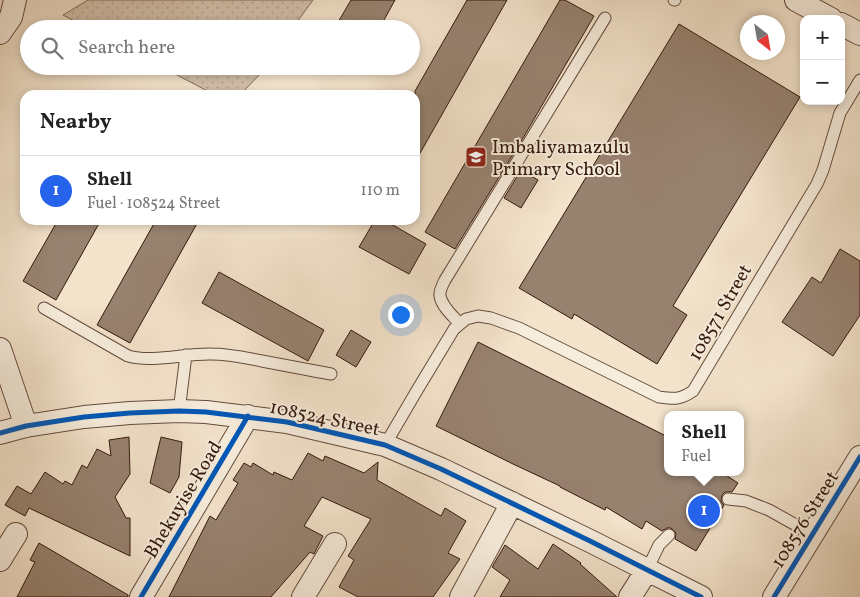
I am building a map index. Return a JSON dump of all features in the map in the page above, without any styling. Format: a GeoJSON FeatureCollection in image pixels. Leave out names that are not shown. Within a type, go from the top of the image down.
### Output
{"type":"FeatureCollection","features":[{"type":"Feature","properties":{"kind":"street"},"geometry":{"type":"LineString","coordinates":[[0,33],[11,17],[15,0]]}},
{"type":"Feature","properties":{"kind":"street"},"geometry":{"type":"LineString","coordinates":[[796,0],[824,15]]}},
{"type":"Feature","properties":{"kind":"street"},"geometry":{"type":"LineString","coordinates":[[845,26],[860,34]]}},
{"type":"Feature","properties":{"kind":"street"},"geometry":{"type":"LineString","coordinates":[[0,349],[26,426]]}},
{"type":"Feature","properties":{"kind":"street","name":"108524 Street"},"geometry":{"type":"LineString","coordinates":[[0,433],[26,426],[84,417],[179,411],[248,416],[287,422],[385,445],[512,503],[701,597]]}},
{"type":"Feature","properties":{"kind":"street","name":"Bhekuyise Road"},"geometry":{"type":"LineString","coordinates":[[141,597],[248,416]]}},
{"type":"Feature","properties":{"kind":"street","name":"108576 Street"},"geometry":{"type":"LineString","coordinates":[[774,597],[860,457]]}},
{"type":"Feature","properties":{"kind":"street"},"geometry":{"type":"LineString","coordinates":[[461,597],[512,503]]}},
{"type":"Feature","properties":{"kind":"street"},"geometry":{"type":"LineString","coordinates":[[0,560],[16,534]]}},
{"type":"Feature","properties":{"kind":"street"},"geometry":{"type":"LineString","coordinates":[[303,597],[335,544]]}},
{"type":"Feature","properties":{"kind":"street"},"geometry":{"type":"LineString","coordinates":[[630,597],[646,570]]}},
{"type":"Feature","properties":{"kind":"lane"},"geometry":{"type":"LineString","coordinates":[[385,445],[444,344],[454,329],[460,324],[446,309],[440,296],[445,280],[606,18]]}},
{"type":"Feature","properties":{"kind":"lane","name":"108571 Street"},"geometry":{"type":"LineString","coordinates":[[460,324],[466,319],[478,316],[492,318],[519,328],[659,397],[673,399],[684,397],[692,391],[708,367],[764,270],[817,184],[840,113],[860,80]]}},
{"type":"Feature","properties":{"kind":"lane"},"geometry":{"type":"LineString","coordinates":[[44,308],[128,356],[136,358],[213,354],[236,356],[331,374]]}},
{"type":"Feature","properties":{"kind":"lane"},"geometry":{"type":"LineString","coordinates":[[179,411],[186,355]]}},
{"type":"Feature","properties":{"kind":"lane"},"geometry":{"type":"LineString","coordinates":[[728,499],[746,501],[769,510],[812,534]]}},
{"type":"Feature","properties":{"kind":"lane"},"geometry":{"type":"LineString","coordinates":[[646,570],[660,545],[669,535]]}},
{"type":"Feature","properties":{"kind":"shaded area"},"geometry":{"type":"Polygon","coordinates":[[[88,0],[313,0],[299,20],[72,20],[63,15],[88,0]]]}},
{"type":"Feature","properties":{"kind":"shaded area"},"geometry":{"type":"Polygon","coordinates":[[[177,75],[259,75],[245,90],[206,90],[177,75]]]}},
{"type":"Feature","properties":{"kind":"building"},"geometry":{"type":"Polygon","coordinates":[[[351,0],[395,0],[384,20],[339,20],[351,0]]]}},
{"type":"Feature","properties":{"kind":"building"},"geometry":{"type":"Polygon","coordinates":[[[467,0],[507,0],[420,153],[420,90],[416,90],[467,0]]]}},
{"type":"Feature","properties":{"kind":"building"},"geometry":{"type":"Polygon","coordinates":[[[560,0],[565,0],[594,16],[523,138],[455,249],[425,232],[560,0]]]}},
{"type":"Feature","properties":{"kind":"building"},"geometry":{"type":"Polygon","coordinates":[[[679,24],[800,97],[673,306],[687,315],[657,364],[574,314],[572,319],[519,288],[679,24]]]}},
{"type":"Feature","properties":{"kind":"building"},"geometry":{"type":"Polygon","coordinates":[[[521,170],[538,180],[521,208],[504,198],[521,170]]]}},
{"type":"Feature","properties":{"kind":"building"},"geometry":{"type":"Polygon","coordinates":[[[55,225],[98,225],[56,300],[23,281],[55,225]]]}},
{"type":"Feature","properties":{"kind":"building"},"geometry":{"type":"Polygon","coordinates":[[[153,225],[196,225],[130,343],[97,325],[153,225]]]}},
{"type":"Feature","properties":{"kind":"building"},"geometry":{"type":"Polygon","coordinates":[[[372,225],[393,225],[426,244],[409,274],[359,247],[372,225]]]}},
{"type":"Feature","properties":{"kind":"building"},"geometry":{"type":"Polygon","coordinates":[[[840,249],[860,261],[860,315],[833,356],[782,322],[812,277],[821,283],[840,249]]]}},
{"type":"Feature","properties":{"kind":"building"},"geometry":{"type":"Polygon","coordinates":[[[219,272],[324,330],[308,361],[202,303],[219,272]]]}},
{"type":"Feature","properties":{"kind":"building"},"geometry":{"type":"Polygon","coordinates":[[[351,330],[371,342],[356,367],[336,355],[351,330]]]}},
{"type":"Feature","properties":{"kind":"building"},"geometry":{"type":"Polygon","coordinates":[[[478,342],[664,435],[664,476],[727,476],[738,483],[732,492],[725,492],[722,495],[721,502],[724,505],[696,551],[675,539],[676,533],[671,528],[662,531],[646,521],[642,529],[606,507],[605,510],[436,426],[478,342]]]}},
{"type":"Feature","properties":{"kind":"building"},"geometry":{"type":"Polygon","coordinates":[[[129,437],[130,474],[115,497],[126,518],[130,518],[130,556],[29,508],[25,516],[5,505],[17,486],[31,494],[45,472],[63,484],[65,481],[72,485],[82,465],[87,468],[97,449],[111,456],[109,440],[129,437]]]}},
{"type":"Feature","properties":{"kind":"building"},"geometry":{"type":"Polygon","coordinates":[[[161,437],[182,442],[179,477],[170,493],[150,483],[161,437]]]}},
{"type":"Feature","properties":{"kind":"building"},"geometry":{"type":"Polygon","coordinates":[[[308,453],[323,461],[325,456],[364,473],[378,462],[377,480],[441,516],[445,508],[466,521],[448,553],[460,559],[433,597],[358,597],[339,587],[354,560],[348,556],[371,519],[322,497],[304,526],[323,536],[314,554],[310,552],[271,597],[169,597],[210,516],[216,520],[238,483],[233,480],[244,463],[251,467],[253,463],[273,475],[274,472],[292,480],[308,453]]]}},
{"type":"Feature","properties":{"kind":"building"},"geometry":{"type":"Polygon","coordinates":[[[39,543],[128,595],[128,597],[17,597],[35,562],[30,560],[39,543]]]}},
{"type":"Feature","properties":{"kind":"building"},"geometry":{"type":"Polygon","coordinates":[[[553,544],[581,563],[617,597],[500,597],[510,580],[492,567],[505,545],[538,569],[553,544]]]}},
{"type":"Feature","properties":{"kind":"cycle path"},"geometry":{"type":"LineString","coordinates":[[0,433],[26,426],[84,417],[179,411],[206,412],[287,422],[385,445],[441,469],[701,597]]}},
{"type":"Feature","properties":{"kind":"cycle path"},"geometry":{"type":"LineString","coordinates":[[141,597],[248,416]]}},
{"type":"Feature","properties":{"kind":"cycle path"},"geometry":{"type":"LineString","coordinates":[[774,597],[860,457]]}},
{"type":"Feature","properties":{"kind":"place","name":"Imbaliyamazulu Primary School"},"geometry":{"type":"Point","coordinates":[476,157]}},
{"type":"Feature","properties":{"kind":"place","name":"Shell"},"geometry":{"type":"Point","coordinates":[704,511]}}]}
